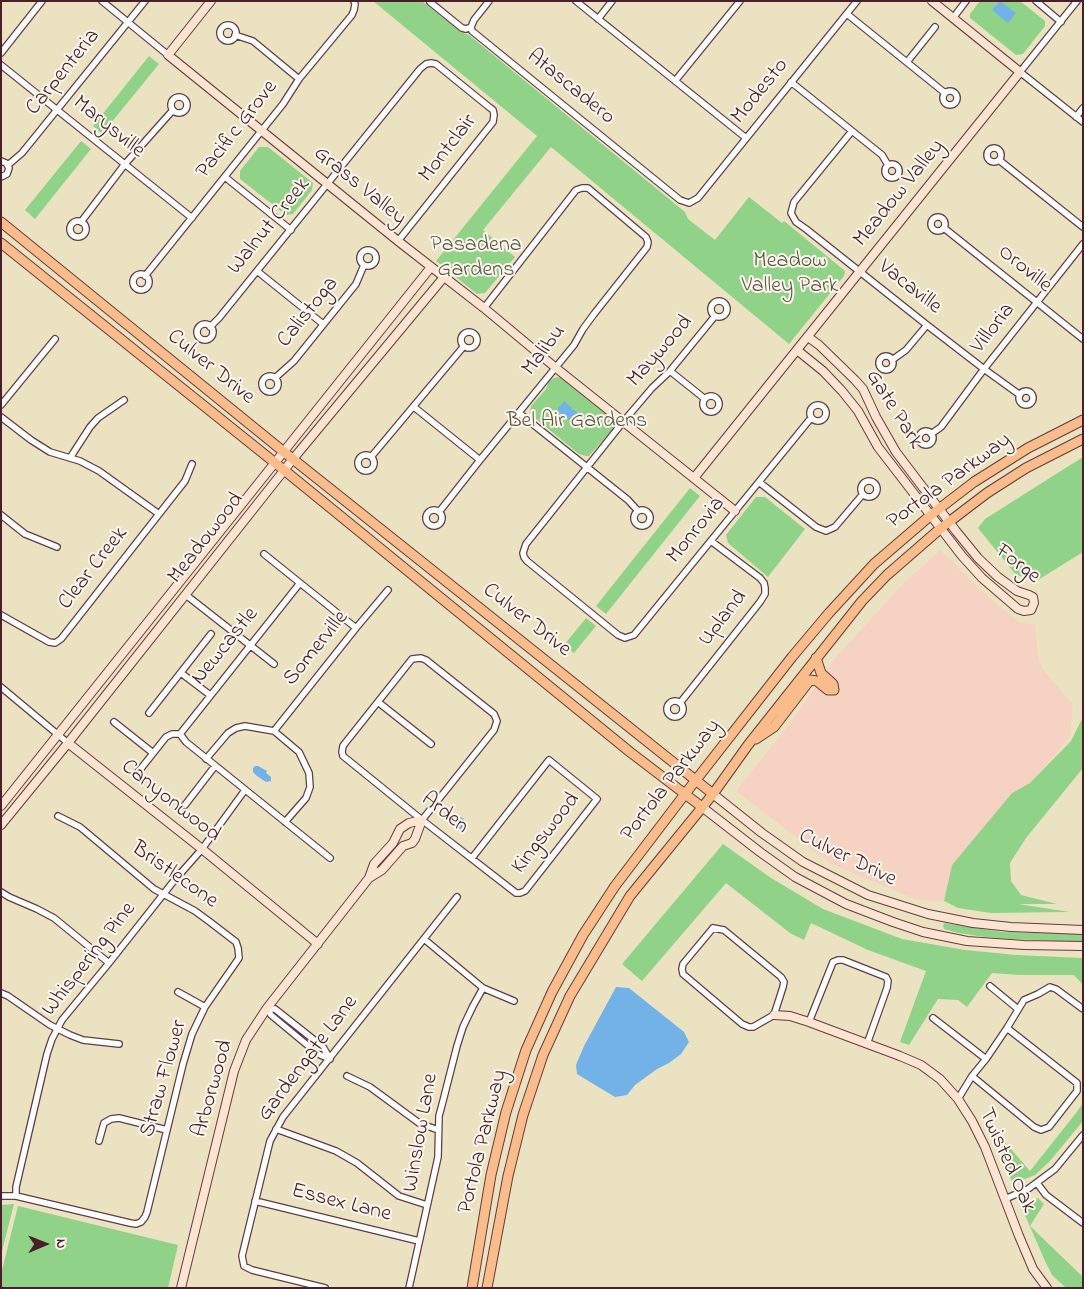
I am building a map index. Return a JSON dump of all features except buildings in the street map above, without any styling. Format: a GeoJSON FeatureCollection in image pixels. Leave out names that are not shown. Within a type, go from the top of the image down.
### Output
{"type":"FeatureCollection","features":[{"type":"Feature","properties":{"kind":"main road","name":"Culver Drive"},"geometry":{"type":"LineString","coordinates":[[1,222],[284,452],[712,794]]}},
{"type":"Feature","properties":{"kind":"main road","name":"Culver Drive"},"geometry":{"type":"LineString","coordinates":[[1,243],[284,470],[630,752],[702,807]]}},
{"type":"Feature","properties":{"kind":"main road","name":"Portola Parkway"},"geometry":{"type":"LineString","coordinates":[[472,1288],[491,1175],[506,1112],[526,1050],[552,992],[583,935],[615,886],[792,657],[828,613],[874,564],[931,515],[974,482],[1028,448],[1083,420]]}},
{"type":"Feature","properties":{"kind":"main road","name":"Portola Parkway"},"geometry":{"type":"LineString","coordinates":[[487,1288],[508,1176],[523,1115],[547,1047],[570,996],[630,896],[702,807],[816,658],[862,601],[887,575],[949,521],[987,493],[1018,473],[1083,439]]}},
{"type":"Feature","properties":{"kind":"main road"},"geometry":{"type":"LineString","coordinates":[[748,745],[774,727],[810,680],[817,681],[828,690],[834,690],[833,684],[821,673],[816,658]]}},
{"type":"Feature","properties":{"kind":"street","name":"Grass Valley"},"geometry":{"type":"LineString","coordinates":[[102,1],[735,511]]}},
{"type":"Feature","properties":{"kind":"street","name":"Carpenteria"},"geometry":{"type":"LineString","coordinates":[[1,177],[7,174],[8,165],[22,153],[145,1]]}},
{"type":"Feature","properties":{"kind":"street"},"geometry":{"type":"LineString","coordinates":[[168,55],[211,1]]}},
{"type":"Feature","properties":{"kind":"street"},"geometry":{"type":"LineString","coordinates":[[471,27],[474,20],[489,1]]}},
{"type":"Feature","properties":{"kind":"street"},"geometry":{"type":"LineString","coordinates":[[576,1],[746,138]]}},
{"type":"Feature","properties":{"kind":"street"},"geometry":{"type":"LineString","coordinates":[[598,19],[612,1]]}},
{"type":"Feature","properties":{"kind":"street"},"geometry":{"type":"LineString","coordinates":[[675,81],[740,1]]}},
{"type":"Feature","properties":{"kind":"street","name":"Modesto"},"geometry":{"type":"LineString","coordinates":[[689,203],[698,198],[857,1]]}},
{"type":"Feature","properties":{"kind":"street"},"geometry":{"type":"LineString","coordinates":[[932,1],[1083,122]]}},
{"type":"Feature","properties":{"kind":"street"},"geometry":{"type":"LineString","coordinates":[[953,18],[966,1]]}},
{"type":"Feature","properties":{"kind":"street"},"geometry":{"type":"LineString","coordinates":[[1036,1],[1061,22]]}},
{"type":"Feature","properties":{"kind":"street","name":"Meadow Valley"},"geometry":{"type":"LineString","coordinates":[[694,478],[1077,1]]}},
{"type":"Feature","properties":{"kind":"street"},"geometry":{"type":"LineString","coordinates":[[1,53],[41,2]]}},
{"type":"Feature","properties":{"kind":"street","name":"Atascadero"},"geometry":{"type":"LineString","coordinates":[[430,2],[462,28],[471,27],[472,31],[680,200],[689,203]]}},
{"type":"Feature","properties":{"kind":"street","name":"Pacific Grove"},"geometry":{"type":"LineString","coordinates":[[146,276],[283,104],[300,78],[352,15],[355,3]]}},
{"type":"Feature","properties":{"kind":"street"},"geometry":{"type":"LineString","coordinates":[[847,14],[946,93]]}},
{"type":"Feature","properties":{"kind":"street"},"geometry":{"type":"LineString","coordinates":[[908,62],[936,27]]}},
{"type":"Feature","properties":{"kind":"street"},"geometry":{"type":"LineString","coordinates":[[235,35],[253,41],[300,78]]}},
{"type":"Feature","properties":{"kind":"street","name":"Walnut Creek"},"geometry":{"type":"LineString","coordinates":[[210,327],[420,69],[426,64],[436,64]]}},
{"type":"Feature","properties":{"kind":"street","name":"Montclair"},"geometry":{"type":"LineString","coordinates":[[398,241],[493,122],[493,110],[436,64]]}},
{"type":"Feature","properties":{"kind":"street","name":"Marysville"},"geometry":{"type":"LineString","coordinates":[[1,65],[192,218]]}},
{"type":"Feature","properties":{"kind":"street"},"geometry":{"type":"LineString","coordinates":[[791,82],[882,155],[888,165]]}},
{"type":"Feature","properties":{"kind":"street"},"geometry":{"type":"LineString","coordinates":[[1076,117],[1083,108]]}},
{"type":"Feature","properties":{"kind":"street"},"geometry":{"type":"LineString","coordinates":[[81,222],[125,164],[173,110]]}},
{"type":"Feature","properties":{"kind":"street","name":"Vacaville"},"geometry":{"type":"LineString","coordinates":[[852,131],[794,202],[791,213],[796,222],[1020,395]]}},
{"type":"Feature","properties":{"kind":"street"},"geometry":{"type":"LineString","coordinates":[[999,160],[1083,227]]}},
{"type":"Feature","properties":{"kind":"street"},"geometry":{"type":"LineString","coordinates":[[1,161],[8,165]]}},
{"type":"Feature","properties":{"kind":"street"},"geometry":{"type":"LineString","coordinates":[[225,177],[290,230]]}},
{"type":"Feature","properties":{"kind":"street","name":"Malibu"},"geometry":{"type":"LineString","coordinates":[[439,512],[574,345],[594,314],[647,247],[646,237],[588,188],[576,190],[484,308]]}},
{"type":"Feature","properties":{"kind":"street","name":"Oroville"},"geometry":{"type":"LineString","coordinates":[[944,228],[1083,339]]}},
{"type":"Feature","properties":{"kind":"street","name":"Villoria"},"geometry":{"type":"LineString","coordinates":[[931,434],[942,427],[984,369],[1083,244]]}},
{"type":"Feature","properties":{"kind":"street","name":"Calistoga"},"geometry":{"type":"LineString","coordinates":[[275,378],[294,361],[356,284],[364,265]]}},
{"type":"Feature","properties":{"kind":"street","name":"Meadowood"},"geometry":{"type":"LineString","coordinates":[[1,806],[431,267]]}},
{"type":"Feature","properties":{"kind":"street"},"geometry":{"type":"LineString","coordinates":[[257,271],[323,324]]}},
{"type":"Feature","properties":{"kind":"street","name":"Meadowood"},"geometry":{"type":"LineString","coordinates":[[1,825],[284,470],[444,277]]}},
{"type":"Feature","properties":{"kind":"street"},"geometry":{"type":"LineString","coordinates":[[408,295],[420,306]]}},
{"type":"Feature","properties":{"kind":"street","name":"Maywood"},"geometry":{"type":"LineString","coordinates":[[523,553],[526,544],[623,422],[652,388],[670,371],[715,316]]}},
{"type":"Feature","properties":{"kind":"street"},"geometry":{"type":"LineString","coordinates":[[892,360],[906,350],[927,325]]}},
{"type":"Feature","properties":{"kind":"street","name":"Gate Park"},"geometry":{"type":"LineString","coordinates":[[808,337],[856,380],[896,452],[940,509]]}},
{"type":"Feature","properties":{"kind":"street"},"geometry":{"type":"LineString","coordinates":[[1,405],[55,339]]}},
{"type":"Feature","properties":{"kind":"street"},"geometry":{"type":"LineString","coordinates":[[371,458],[464,346]]}},
{"type":"Feature","properties":{"kind":"street","name":"Gate Park"},"geometry":{"type":"LineString","coordinates":[[797,350],[829,377],[842,391],[858,411],[878,447],[931,515]]}},
{"type":"Feature","properties":{"kind":"street"},"geometry":{"type":"LineString","coordinates":[[829,377],[841,365]]}},
{"type":"Feature","properties":{"kind":"street"},"geometry":{"type":"LineString","coordinates":[[670,371],[705,399]]}},
{"type":"Feature","properties":{"kind":"street"},"geometry":{"type":"LineString","coordinates":[[70,458],[98,418],[124,400]]}},
{"type":"Feature","properties":{"kind":"street"},"geometry":{"type":"LineString","coordinates":[[414,407],[480,460]]}},
{"type":"Feature","properties":{"kind":"street"},"geometry":{"type":"LineString","coordinates":[[519,413],[628,500],[638,511]]}},
{"type":"Feature","properties":{"kind":"street"},"geometry":{"type":"LineString","coordinates":[[1,417],[30,440],[50,452],[80,461],[99,470],[159,514]]}},
{"type":"Feature","properties":{"kind":"street","name":"Monrovia"},"geometry":{"type":"LineString","coordinates":[[523,553],[527,561],[622,637],[628,638],[634,635],[811,418]]}},
{"type":"Feature","properties":{"kind":"street","name":"Clear Creek"},"geometry":{"type":"LineString","coordinates":[[1,615],[49,642],[55,643],[61,639],[185,482],[192,464]]}},
{"type":"Feature","properties":{"kind":"street"},"geometry":{"type":"LineString","coordinates":[[759,482],[816,528],[826,531],[835,527],[863,494]]}},
{"type":"Feature","properties":{"kind":"street","name":"Forge"},"geometry":{"type":"LineString","coordinates":[[931,515],[962,556],[982,578],[1021,611],[1031,610],[1034,603],[1032,597],[1017,591],[998,577],[978,558],[940,509]]}},
{"type":"Feature","properties":{"kind":"street"},"geometry":{"type":"LineString","coordinates":[[1,516],[26,534],[57,547]]}},
{"type":"Feature","properties":{"kind":"street","name":"Upland"},"geometry":{"type":"LineString","coordinates":[[680,703],[764,594],[766,588],[760,578],[711,541]]}},
{"type":"Feature","properties":{"kind":"street"},"geometry":{"type":"LineString","coordinates":[[264,554],[356,628]]}},
{"type":"Feature","properties":{"kind":"street","name":"Newcastle"},"geometry":{"type":"LineString","coordinates":[[180,734],[300,583]]}},
{"type":"Feature","properties":{"kind":"street","name":"Somerville"},"geometry":{"type":"LineString","coordinates":[[274,731],[388,590]]}},
{"type":"Feature","properties":{"kind":"street"},"geometry":{"type":"LineString","coordinates":[[186,595],[274,664]]}},
{"type":"Feature","properties":{"kind":"street"},"geometry":{"type":"LineString","coordinates":[[149,713],[211,634]]}},
{"type":"Feature","properties":{"kind":"street","name":"Arborwood"},"geometry":{"type":"LineString","coordinates":[[369,878],[382,870],[403,846],[412,843],[422,820],[494,730],[497,721],[494,714],[421,658],[412,659],[378,702]]}},
{"type":"Feature","properties":{"kind":"street"},"geometry":{"type":"LineString","coordinates":[[181,672],[210,696]]}},
{"type":"Feature","properties":{"kind":"street","name":"Canyonwood"},"geometry":{"type":"LineString","coordinates":[[1,687],[318,944]]}},
{"type":"Feature","properties":{"kind":"street"},"geometry":{"type":"LineString","coordinates":[[378,702],[431,744]]}},
{"type":"Feature","properties":{"kind":"street","name":"Arden"},"geometry":{"type":"LineString","coordinates":[[378,702],[343,746],[343,756],[516,893],[525,891]]}},
{"type":"Feature","properties":{"kind":"street"},"geometry":{"type":"LineString","coordinates":[[114,722],[153,753]]}},
{"type":"Feature","properties":{"kind":"street"},"geometry":{"type":"LineString","coordinates":[[206,759],[228,733],[236,728],[245,726],[274,731],[299,752],[309,773],[310,787],[306,798],[285,822]]}},
{"type":"Feature","properties":{"kind":"street"},"geometry":{"type":"LineString","coordinates":[[139,771],[166,737],[172,734],[180,734],[186,742],[206,759],[330,858]]}},
{"type":"Feature","properties":{"kind":"street","name":"Kingswood"},"geometry":{"type":"LineString","coordinates":[[472,858],[549,760],[597,799],[525,891]]}},
{"type":"Feature","properties":{"kind":"street"},"geometry":{"type":"LineString","coordinates":[[185,805],[215,766]]}},
{"type":"Feature","properties":{"kind":"street","name":"Whispering Pine"},"geometry":{"type":"LineString","coordinates":[[16,1196],[16,1187],[47,1054],[62,1020],[109,964],[173,882],[202,849],[245,790]]}},
{"type":"Feature","properties":{"kind":"street","name":"Culver Drive"},"geometry":{"type":"LineString","coordinates":[[712,794],[803,862],[868,895],[928,914],[973,924],[1083,930]]}},
{"type":"Feature","properties":{"kind":"street","name":"Culver Drive"},"geometry":{"type":"LineString","coordinates":[[702,807],[795,877],[846,904],[893,922],[923,932],[967,941],[1024,946],[1083,946]]}},
{"type":"Feature","properties":{"kind":"street","name":"Bristlecone"},"geometry":{"type":"LineString","coordinates":[[58,816],[80,827],[154,889],[195,911],[210,922],[236,942],[239,953]]}},
{"type":"Feature","properties":{"kind":"street","name":"Arborwood"},"geometry":{"type":"LineString","coordinates":[[181,1288],[234,1071],[246,1040],[267,1008],[369,878],[374,864],[393,843],[400,829],[409,823],[422,820]]}},
{"type":"Feature","properties":{"kind":"street"},"geometry":{"type":"LineString","coordinates":[[1,892],[54,918],[109,964]]}},
{"type":"Feature","properties":{"kind":"street","name":"Gardengate Lane"},"geometry":{"type":"LineString","coordinates":[[325,1288],[252,1270],[244,1266],[242,1256],[270,1141],[283,1116],[457,897]]}},
{"type":"Feature","properties":{"kind":"street"},"geometry":{"type":"LineString","coordinates":[[714,928],[724,930],[781,976],[784,982],[774,1015],[753,1027],[742,1024],[683,974],[684,964],[714,928]]}},
{"type":"Feature","properties":{"kind":"street"},"geometry":{"type":"LineString","coordinates":[[424,939],[484,988],[514,1001]]}},
{"type":"Feature","properties":{"kind":"street","name":"Straw Flower"},"geometry":{"type":"LineString","coordinates":[[16,1196],[130,1223],[136,1224],[141,1222],[147,1212],[192,1034],[205,1007],[236,962],[239,953]]}},
{"type":"Feature","properties":{"kind":"street"},"geometry":{"type":"LineString","coordinates":[[810,1022],[833,962],[843,960],[864,968],[886,977],[888,982],[867,1044]]}},
{"type":"Feature","properties":{"kind":"street"},"geometry":{"type":"LineString","coordinates":[[990,986],[1018,1009]]}},
{"type":"Feature","properties":{"kind":"street"},"geometry":{"type":"LineString","coordinates":[[958,1099],[1024,1000],[1050,987],[1056,989],[1083,1009]]}},
{"type":"Feature","properties":{"kind":"street","name":"Winslow Lane"},"geometry":{"type":"LineString","coordinates":[[409,1288],[438,1157],[439,1116],[442,1101],[463,1026],[484,988]]}},
{"type":"Feature","properties":{"kind":"street"},"geometry":{"type":"LineString","coordinates":[[178,992],[205,1007]]}},
{"type":"Feature","properties":{"kind":"street"},"geometry":{"type":"LineString","coordinates":[[1,993],[57,1029],[83,1040],[118,1044]]}},
{"type":"Feature","properties":{"kind":"street"},"geometry":{"type":"LineString","coordinates":[[267,1008],[270,1016],[318,1054],[330,1059]]}},
{"type":"Feature","properties":{"kind":"street","name":"Twisted Oak"},"geometry":{"type":"LineString","coordinates":[[774,1015],[790,1016],[810,1022],[900,1056],[921,1065],[940,1079],[958,1099],[972,1121],[985,1147],[1033,1269],[1047,1288]]}},
{"type":"Feature","properties":{"kind":"street"},"geometry":{"type":"LineString","coordinates":[[933,1018],[986,1059]]}},
{"type":"Feature","properties":{"kind":"street"},"geometry":{"type":"LineString","coordinates":[[972,1076],[1034,1127],[1041,1130],[1049,1127],[1077,1091],[1077,1083],[1007,1028]]}},
{"type":"Feature","properties":{"kind":"street"},"geometry":{"type":"LineString","coordinates":[[347,1076],[370,1088],[418,1123],[438,1130]]}},
{"type":"Feature","properties":{"kind":"street"},"geometry":{"type":"LineString","coordinates":[[99,1141],[104,1123],[111,1119],[119,1118],[167,1130]]}},
{"type":"Feature","properties":{"kind":"street"},"geometry":{"type":"LineString","coordinates":[[276,1129],[336,1151],[357,1162],[399,1196],[427,1205]]}},
{"type":"Feature","properties":{"kind":"street"},"geometry":{"type":"LineString","coordinates":[[1005,1199],[1028,1189],[1056,1170],[1080,1144],[1083,1135]]}},
{"type":"Feature","properties":{"kind":"street"},"geometry":{"type":"LineString","coordinates":[[1037,1183],[1046,1195],[1083,1224]]}},
{"type":"Feature","properties":{"kind":"street"},"geometry":{"type":"LineString","coordinates":[[1,1196],[16,1196]]}},
{"type":"Feature","properties":{"kind":"street","name":"Essex Lane"},"geometry":{"type":"LineString","coordinates":[[255,1201],[419,1241]]}},
{"type":"Feature","properties":{"kind":"shaded area"},"geometry":{"type":"Polygon","coordinates":[[[940,550],[984,593],[1019,622],[1035,624],[1038,656],[1042,668],[1073,705],[1070,737],[1030,783],[1012,793],[952,865],[944,901],[918,900],[831,864],[736,791],[802,707],[832,662],[900,587],[940,550]]]}},
{"type":"Feature","properties":{"kind":"green space"},"geometry":{"type":"Polygon","coordinates":[[[373,1],[422,1],[461,32],[469,35],[685,212],[688,219],[715,240],[749,197],[782,223],[784,221],[845,271],[844,276],[789,344],[551,147],[483,230],[515,257],[485,293],[477,294],[436,261],[537,136],[373,1]]]}},
{"type":"Feature","properties":{"kind":"green space"},"geometry":{"type":"Polygon","coordinates":[[[980,1],[1020,1],[1045,21],[1045,26],[1023,54],[1016,55],[970,18],[970,14],[980,1]]]}},
{"type":"Feature","properties":{"kind":"green space"},"geometry":{"type":"Polygon","coordinates":[[[149,56],[159,64],[102,134],[93,126],[149,56]]]}},
{"type":"Feature","properties":{"kind":"green space"},"geometry":{"type":"Polygon","coordinates":[[[81,141],[91,149],[35,219],[25,210],[81,141]]]}},
{"type":"Feature","properties":{"kind":"green space"},"geometry":{"type":"Polygon","coordinates":[[[259,147],[268,147],[313,183],[312,190],[293,214],[286,215],[240,179],[240,171],[259,147]]]}},
{"type":"Feature","properties":{"kind":"green space","name":"Bel Air Gardens"},"geometry":{"type":"Polygon","coordinates":[[[558,377],[566,379],[570,385],[614,419],[613,429],[589,456],[579,454],[530,413],[531,406],[546,389],[549,381],[558,377]]]}},
{"type":"Feature","properties":{"kind":"green space"},"geometry":{"type":"Polygon","coordinates":[[[1083,457],[1083,552],[1038,580],[1016,575],[978,528],[985,519],[1083,457]]]}},
{"type":"Feature","properties":{"kind":"green space"},"geometry":{"type":"Polygon","coordinates":[[[690,488],[700,496],[606,614],[596,606],[690,488]]]}},
{"type":"Feature","properties":{"kind":"green space"},"geometry":{"type":"Polygon","coordinates":[[[756,497],[765,497],[805,529],[768,577],[728,543],[726,535],[756,497]]]}},
{"type":"Feature","properties":{"kind":"green space"},"geometry":{"type":"Polygon","coordinates":[[[586,618],[596,626],[574,653],[564,645],[586,618]]]}},
{"type":"Feature","properties":{"kind":"green space"},"geometry":{"type":"Polygon","coordinates":[[[1083,717],[1083,768],[1026,838],[1010,863],[1011,881],[1021,895],[1057,904],[1018,904],[1070,912],[991,913],[958,908],[944,901],[952,865],[1012,793],[1030,783],[1071,741],[1083,717]]]}},
{"type":"Feature","properties":{"kind":"green space"},"geometry":{"type":"Polygon","coordinates":[[[723,844],[771,878],[823,909],[902,939],[965,950],[1016,955],[1083,958],[1083,985],[1074,975],[992,973],[967,1007],[958,1000],[938,999],[909,1045],[900,1042],[926,971],[868,950],[811,923],[804,940],[790,933],[726,883],[642,981],[622,964],[723,844]]]}},
{"type":"Feature","properties":{"kind":"green space"},"geometry":{"type":"Polygon","coordinates":[[[944,923],[1002,932],[1083,934],[1083,942],[985,937],[944,929],[944,923]]]}},
{"type":"Feature","properties":{"kind":"green space"},"geometry":{"type":"Polygon","coordinates":[[[1083,1103],[1083,1121],[1050,1161],[1035,1175],[1012,1182],[992,1132],[997,1133],[1030,1171],[1083,1103]]]}},
{"type":"Feature","properties":{"kind":"green space"},"geometry":{"type":"Polygon","coordinates":[[[1038,1198],[1044,1204],[1030,1226],[1083,1277],[1083,1288],[1066,1288],[1052,1275],[1045,1261],[1021,1206],[1038,1198]]]}},
{"type":"Feature","properties":{"kind":"green space"},"geometry":{"type":"Polygon","coordinates":[[[14,1204],[1,1255],[1,1205],[14,1204]]]}},
{"type":"Feature","properties":{"kind":"green space"},"geometry":{"type":"Polygon","coordinates":[[[18,1206],[178,1245],[168,1288],[1,1288],[1,1274],[18,1206]]]}},
{"type":"Feature","properties":{"kind":"water"},"geometry":{"type":"Polygon","coordinates":[[[1000,1],[1016,13],[1008,23],[992,10],[1000,1]]]}},
{"type":"Feature","properties":{"kind":"water"},"geometry":{"type":"Polygon","coordinates":[[[564,401],[572,408],[571,410],[574,410],[587,420],[583,428],[567,418],[567,415],[565,417],[557,410],[564,401]]]}},
{"type":"Feature","properties":{"kind":"water"},"geometry":{"type":"Polygon","coordinates":[[[255,766],[267,771],[266,773],[271,777],[271,781],[266,782],[257,776],[253,772],[255,766]]]}},
{"type":"Feature","properties":{"kind":"water"},"geometry":{"type":"Polygon","coordinates":[[[461,817],[466,825],[462,831],[452,822],[455,818],[461,817]]]}},
{"type":"Feature","properties":{"kind":"water"},"geometry":{"type":"Polygon","coordinates":[[[616,987],[629,988],[684,1032],[689,1042],[681,1054],[635,1085],[627,1095],[615,1097],[577,1074],[576,1065],[584,1046],[616,987]]]}},
{"type":"Feature","properties":{"kind":"park label","name":"Pasadena Gardens"},"geometry":{"type":"Point","coordinates":[476,258]}},
{"type":"Feature","properties":{"kind":"park label","name":"Meadow Valley Park"},"geometry":{"type":"Point","coordinates":[790,274]}}]}
